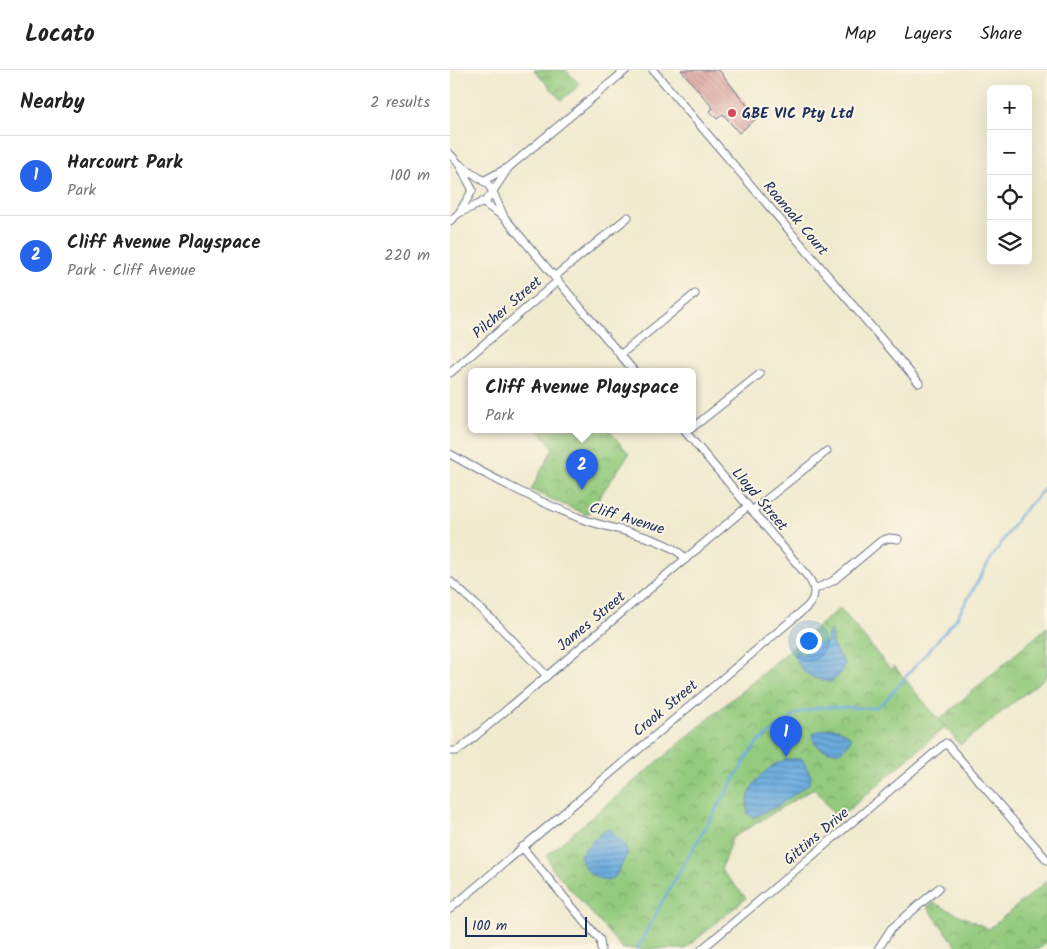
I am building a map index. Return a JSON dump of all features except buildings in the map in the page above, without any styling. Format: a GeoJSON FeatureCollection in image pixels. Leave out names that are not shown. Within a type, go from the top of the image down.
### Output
{"type":"FeatureCollection","features":[{"type":"Feature","properties":{"kind":"street"},"geometry":{"type":"LineString","coordinates":[[459,213],[475,184],[510,167],[626,70]]}},
{"type":"Feature","properties":{"kind":"street","name":"Roanoak Court"},"geometry":{"type":"LineString","coordinates":[[653,70],[919,383]]}},
{"type":"Feature","properties":{"kind":"street"},"geometry":{"type":"LineString","coordinates":[[450,154],[459,164],[490,185],[504,217]]}},
{"type":"Feature","properties":{"kind":"street"},"geometry":{"type":"LineString","coordinates":[[459,164],[474,198],[504,217],[631,368]]}},
{"type":"Feature","properties":{"kind":"street"},"geometry":{"type":"LineString","coordinates":[[450,221],[459,213],[489,199],[510,167]]}},
{"type":"Feature","properties":{"kind":"street","name":"Pilcher Street"},"geometry":{"type":"LineString","coordinates":[[450,374],[628,217]]}},
{"type":"Feature","properties":{"kind":"street"},"geometry":{"type":"LineString","coordinates":[[620,355],[695,294]]}},
{"type":"Feature","properties":{"kind":"street"},"geometry":{"type":"LineString","coordinates":[[696,424],[760,374]]}},
{"type":"Feature","properties":{"kind":"street","name":"Lloyd Street"},"geometry":{"type":"LineString","coordinates":[[690,433],[750,509],[809,578],[814,589]]}},
{"type":"Feature","properties":{"kind":"street","name":"James Street"},"geometry":{"type":"LineString","coordinates":[[450,751],[462,748],[686,559],[826,451]]}},
{"type":"Feature","properties":{"kind":"street","name":"Cliff Avenue"},"geometry":{"type":"LineString","coordinates":[[450,454],[548,506],[595,524],[668,545],[686,559]]}},
{"type":"Feature","properties":{"kind":"street"},"geometry":{"type":"LineString","coordinates":[[814,589],[833,581],[881,541],[889,538],[898,539]]}},
{"type":"Feature","properties":{"kind":"street"},"geometry":{"type":"LineString","coordinates":[[450,582],[495,622],[547,676]]}},
{"type":"Feature","properties":{"kind":"street","name":"Crook Street"},"geometry":{"type":"LineString","coordinates":[[450,910],[807,606],[813,599],[814,589]]}},
{"type":"Feature","properties":{"kind":"street","name":"Gittins Drive"},"geometry":{"type":"LineString","coordinates":[[702,949],[946,742],[1047,860]]}},
{"type":"Feature","properties":{"kind":"street"},"geometry":{"type":"LineString","coordinates":[[522,847],[600,940],[601,949]]}},
{"type":"Feature","properties":{"kind":"street"},"geometry":{"type":"LineString","coordinates":[[878,949],[891,928],[939,888]]}},
{"type":"Feature","properties":{"kind":"green space"},"geometry":{"type":"Polygon","coordinates":[[[534,70],[566,70],[580,85],[561,100],[534,70]]]}},
{"type":"Feature","properties":{"kind":"green space"},"geometry":{"type":"Polygon","coordinates":[[[541,433],[611,433],[629,454],[587,515],[531,490],[553,448],[541,433]]]}},
{"type":"Feature","properties":{"kind":"green space"},"geometry":{"type":"Polygon","coordinates":[[[840,608],[890,669],[894,666],[945,727],[838,819],[814,788],[732,838],[721,870],[746,898],[685,949],[623,949],[552,868],[547,855],[840,608]]]}},
{"type":"Feature","properties":{"kind":"green space"},"geometry":{"type":"Polygon","coordinates":[[[1047,627],[1047,676],[960,745],[939,720],[1047,627]]]}},
{"type":"Feature","properties":{"kind":"green space"},"geometry":{"type":"Polygon","coordinates":[[[1047,881],[1047,942],[1039,949],[959,949],[927,907],[934,903],[989,929],[1047,881]]]}},
{"type":"Feature","properties":{"kind":"water"},"geometry":{"type":"Polygon","coordinates":[[[829,631],[832,631],[832,645],[845,664],[838,676],[831,682],[817,679],[803,671],[794,654],[796,651],[801,655],[818,644],[826,643],[829,631]]]}},
{"type":"Feature","properties":{"kind":"water"},"geometry":{"type":"Polygon","coordinates":[[[831,728],[839,729],[851,737],[849,744],[839,752],[819,747],[812,737],[815,732],[831,728]]]}},
{"type":"Feature","properties":{"kind":"water"},"geometry":{"type":"Polygon","coordinates":[[[787,759],[802,759],[811,776],[810,783],[778,806],[754,817],[748,814],[747,805],[752,787],[771,767],[787,759]]]}},
{"type":"Feature","properties":{"kind":"water"},"geometry":{"type":"Polygon","coordinates":[[[609,829],[624,844],[628,853],[615,877],[607,881],[586,869],[580,854],[601,833],[609,829]]]}},
{"type":"Feature","properties":{"kind":"waterway"},"geometry":{"type":"LineString","coordinates":[[637,949],[668,891],[758,742],[798,713],[821,707],[874,708],[884,702],[956,619],[989,562],[1020,515],[1047,486]]}},
{"type":"Feature","properties":{"kind":"place","name":"GBE VIC Pty Ltd"},"geometry":{"type":"Point","coordinates":[732,113]}},
{"type":"Feature","properties":{"kind":"place","name":"Cliff Avenue Playspace"},"geometry":{"type":"Point","coordinates":[582,490]}},
{"type":"Feature","properties":{"kind":"place","name":"Harcourt Park"},"geometry":{"type":"Point","coordinates":[786,757]}}]}
